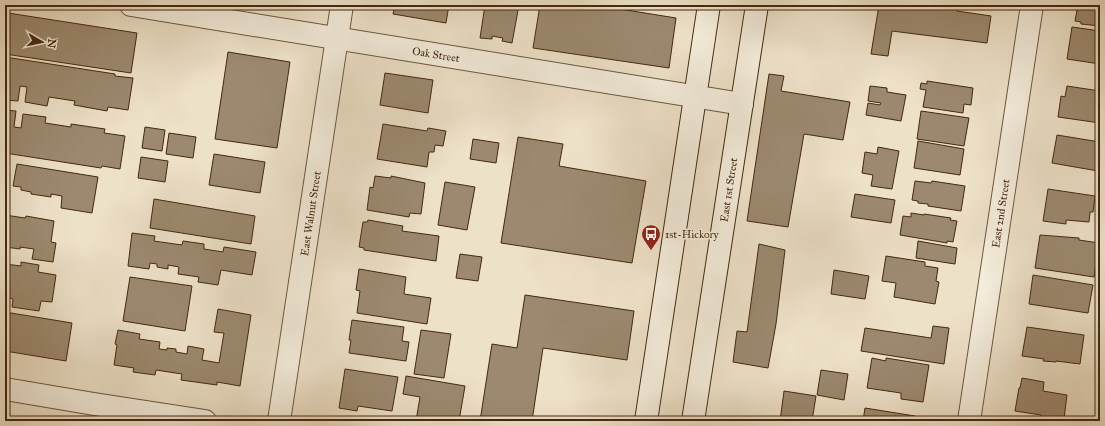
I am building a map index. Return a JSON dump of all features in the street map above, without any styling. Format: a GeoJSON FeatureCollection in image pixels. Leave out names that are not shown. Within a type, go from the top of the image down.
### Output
{"type":"FeatureCollection","features":[{"type":"Feature","properties":{"kind":"street","name":"Oak Street"},"geometry":{"type":"LineString","coordinates":[[131,5],[742,104]]}},
{"type":"Feature","properties":{"kind":"street","name":"East Walnut Street"},"geometry":{"type":"LineString","coordinates":[[279,421],[342,5]]}},
{"type":"Feature","properties":{"kind":"street"},"geometry":{"type":"LineString","coordinates":[[646,421],[709,5]]}},
{"type":"Feature","properties":{"kind":"street","name":"East 1st Street"},"geometry":{"type":"LineString","coordinates":[[693,421],[757,5]]}},
{"type":"Feature","properties":{"kind":"street","name":"East 2nd Street"},"geometry":{"type":"LineString","coordinates":[[969,421],[1032,5]]}},
{"type":"Feature","properties":{"kind":"street"},"geometry":{"type":"LineString","coordinates":[[5,389],[205,421]]}},
{"type":"Feature","properties":{"kind":"building"},"geometry":{"type":"Polygon","coordinates":[[[395,5],[449,5],[446,23],[393,14],[395,5]]]}},
{"type":"Feature","properties":{"kind":"building"},"geometry":{"type":"Polygon","coordinates":[[[485,5],[519,5],[512,43],[502,41],[503,38],[492,36],[492,39],[480,38],[485,5]]]}},
{"type":"Feature","properties":{"kind":"building"},"geometry":{"type":"Polygon","coordinates":[[[540,5],[595,5],[676,18],[669,68],[533,48],[540,5]]]}},
{"type":"Feature","properties":{"kind":"building"},"geometry":{"type":"Polygon","coordinates":[[[879,5],[958,5],[957,11],[991,16],[987,43],[892,31],[888,56],[871,54],[879,5]]]}},
{"type":"Feature","properties":{"kind":"building"},"geometry":{"type":"Polygon","coordinates":[[[1078,5],[1100,5],[1100,26],[1081,24],[1081,22],[1075,21],[1078,5]]]}},
{"type":"Feature","properties":{"kind":"building"},"geometry":{"type":"Polygon","coordinates":[[[8,13],[137,33],[131,73],[5,54],[5,30],[8,13]]]}},
{"type":"Feature","properties":{"kind":"building"},"geometry":{"type":"Polygon","coordinates":[[[1072,27],[1100,31],[1100,64],[1067,59],[1072,27]]]}},
{"type":"Feature","properties":{"kind":"building"},"geometry":{"type":"Polygon","coordinates":[[[228,52],[290,62],[277,148],[215,139],[228,52]]]}},
{"type":"Feature","properties":{"kind":"building"},"geometry":{"type":"Polygon","coordinates":[[[5,57],[133,78],[128,110],[108,107],[107,111],[74,105],[75,101],[49,97],[47,106],[25,102],[27,87],[20,86],[18,101],[5,100],[5,57]]]}},
{"type":"Feature","properties":{"kind":"building"},"geometry":{"type":"Polygon","coordinates":[[[385,73],[433,80],[428,113],[380,105],[385,73]]]}},
{"type":"Feature","properties":{"kind":"building"},"geometry":{"type":"Polygon","coordinates":[[[769,74],[784,76],[781,91],[850,102],[843,140],[804,134],[788,227],[747,221],[769,74]]]}},
{"type":"Feature","properties":{"kind":"building"},"geometry":{"type":"Polygon","coordinates":[[[927,81],[973,88],[971,105],[964,104],[963,113],[923,107],[926,90],[920,89],[921,83],[927,84],[927,81]]]}},
{"type":"Feature","properties":{"kind":"building"},"geometry":{"type":"Polygon","coordinates":[[[870,86],[887,88],[887,92],[906,95],[901,121],[866,115],[868,103],[880,105],[881,103],[868,101],[870,86]]]}},
{"type":"Feature","properties":{"kind":"building"},"geometry":{"type":"Polygon","coordinates":[[[1067,86],[1100,91],[1100,123],[1058,117],[1061,96],[1065,97],[1067,86]]]}},
{"type":"Feature","properties":{"kind":"building"},"geometry":{"type":"Polygon","coordinates":[[[5,110],[16,111],[14,127],[21,128],[23,114],[46,117],[45,123],[71,127],[71,124],[105,129],[104,133],[125,136],[120,169],[102,166],[101,168],[5,153],[5,110]]]}},
{"type":"Feature","properties":{"kind":"building"},"geometry":{"type":"Polygon","coordinates":[[[921,111],[969,118],[964,146],[917,139],[921,111]]]}},
{"type":"Feature","properties":{"kind":"building"},"geometry":{"type":"Polygon","coordinates":[[[383,124],[427,131],[428,128],[446,131],[443,146],[435,145],[434,152],[429,152],[427,167],[377,159],[383,124]]]}},
{"type":"Feature","properties":{"kind":"building"},"geometry":{"type":"Polygon","coordinates":[[[145,127],[165,130],[162,151],[142,148],[145,127]]]}},
{"type":"Feature","properties":{"kind":"building"},"geometry":{"type":"Polygon","coordinates":[[[169,133],[196,137],[193,158],[166,154],[169,133]]]}},
{"type":"Feature","properties":{"kind":"building"},"geometry":{"type":"Polygon","coordinates":[[[1057,135],[1100,142],[1098,171],[1052,163],[1057,135]]]}},
{"type":"Feature","properties":{"kind":"building"},"geometry":{"type":"Polygon","coordinates":[[[518,137],[563,144],[559,166],[646,181],[632,263],[501,243],[518,137]]]}},
{"type":"Feature","properties":{"kind":"building"},"geometry":{"type":"Polygon","coordinates":[[[473,139],[499,143],[496,163],[470,159],[473,139]]]}},
{"type":"Feature","properties":{"kind":"building"},"geometry":{"type":"Polygon","coordinates":[[[918,141],[964,149],[960,175],[914,168],[918,141]]]}},
{"type":"Feature","properties":{"kind":"building"},"geometry":{"type":"Polygon","coordinates":[[[878,147],[899,151],[892,189],[871,186],[873,175],[862,173],[865,152],[877,154],[878,147]]]}},
{"type":"Feature","properties":{"kind":"building"},"geometry":{"type":"Polygon","coordinates":[[[214,154],[265,162],[260,193],[209,185],[214,154]]]}},
{"type":"Feature","properties":{"kind":"building"},"geometry":{"type":"Polygon","coordinates":[[[141,157],[168,161],[165,182],[138,178],[141,157]]]}},
{"type":"Feature","properties":{"kind":"building"},"geometry":{"type":"Polygon","coordinates":[[[17,164],[98,177],[92,213],[61,208],[62,196],[51,194],[51,197],[31,194],[31,192],[21,190],[21,187],[13,186],[17,164]]]}},
{"type":"Feature","properties":{"kind":"building"},"geometry":{"type":"Polygon","coordinates":[[[375,176],[391,178],[391,176],[425,183],[421,214],[410,213],[409,217],[367,210],[370,187],[373,188],[375,176]]]}},
{"type":"Feature","properties":{"kind":"building"},"geometry":{"type":"Polygon","coordinates":[[[915,181],[931,183],[932,181],[965,186],[961,211],[928,206],[928,204],[918,203],[918,201],[912,200],[915,181]]]}},
{"type":"Feature","properties":{"kind":"building"},"geometry":{"type":"Polygon","coordinates":[[[445,182],[475,187],[467,230],[438,225],[445,182]]]}},
{"type":"Feature","properties":{"kind":"building"},"geometry":{"type":"Polygon","coordinates":[[[1048,189],[1095,196],[1093,212],[1090,212],[1089,222],[1066,220],[1066,224],[1043,221],[1048,189]]]}},
{"type":"Feature","properties":{"kind":"building"},"geometry":{"type":"Polygon","coordinates":[[[855,194],[895,200],[891,223],[851,217],[855,194]]]}},
{"type":"Feature","properties":{"kind":"building"},"geometry":{"type":"Polygon","coordinates":[[[154,199],[255,216],[251,244],[150,228],[154,199]]]}},
{"type":"Feature","properties":{"kind":"building"},"geometry":{"type":"Polygon","coordinates":[[[911,213],[951,218],[950,220],[957,221],[953,242],[947,241],[947,243],[900,235],[903,216],[911,217],[911,213]]]}},
{"type":"Feature","properties":{"kind":"building"},"geometry":{"type":"Polygon","coordinates":[[[5,215],[25,218],[26,216],[54,221],[51,242],[56,243],[53,262],[32,259],[34,249],[5,247],[5,215]]]}},
{"type":"Feature","properties":{"kind":"building"},"geometry":{"type":"Polygon","coordinates":[[[368,220],[403,226],[402,231],[439,236],[436,261],[364,250],[364,248],[359,247],[363,222],[367,222],[368,220]]]}},
{"type":"Feature","properties":{"kind":"building"},"geometry":{"type":"Polygon","coordinates":[[[132,233],[155,236],[154,241],[182,245],[183,241],[204,244],[204,249],[223,252],[224,247],[256,252],[252,275],[221,270],[218,285],[198,282],[199,277],[178,274],[179,267],[168,265],[168,269],[157,267],[157,264],[150,263],[149,269],[128,266],[132,233]]]}},
{"type":"Feature","properties":{"kind":"building"},"geometry":{"type":"Polygon","coordinates":[[[1040,235],[1079,238],[1079,240],[1099,243],[1094,277],[1035,268],[1040,235]]]}},
{"type":"Feature","properties":{"kind":"building"},"geometry":{"type":"Polygon","coordinates":[[[918,241],[957,248],[955,264],[916,258],[918,241]]]}},
{"type":"Feature","properties":{"kind":"building"},"geometry":{"type":"Polygon","coordinates":[[[759,244],[785,250],[776,324],[768,368],[733,362],[737,331],[747,332],[759,244]]]}},
{"type":"Feature","properties":{"kind":"building"},"geometry":{"type":"Polygon","coordinates":[[[460,254],[482,257],[478,281],[456,278],[460,254]]]}},
{"type":"Feature","properties":{"kind":"building"},"geometry":{"type":"Polygon","coordinates":[[[886,256],[925,262],[925,266],[938,268],[936,281],[939,282],[935,304],[894,297],[896,283],[882,281],[886,256]]]}},
{"type":"Feature","properties":{"kind":"building"},"geometry":{"type":"Polygon","coordinates":[[[21,262],[39,265],[38,272],[56,275],[52,302],[41,301],[39,311],[12,307],[13,299],[5,297],[5,264],[21,266],[21,262]]]}},
{"type":"Feature","properties":{"kind":"building"},"geometry":{"type":"Polygon","coordinates":[[[359,269],[406,277],[404,294],[431,298],[427,324],[357,313],[360,291],[356,290],[359,269]]]}},
{"type":"Feature","properties":{"kind":"building"},"geometry":{"type":"Polygon","coordinates":[[[834,270],[869,276],[865,299],[831,294],[834,270]]]}},
{"type":"Feature","properties":{"kind":"building"},"geometry":{"type":"Polygon","coordinates":[[[1033,275],[1093,285],[1088,313],[1029,304],[1033,275]]]}},
{"type":"Feature","properties":{"kind":"building"},"geometry":{"type":"Polygon","coordinates":[[[130,277],[192,286],[185,331],[123,321],[130,277]]]}},
{"type":"Feature","properties":{"kind":"building"},"geometry":{"type":"Polygon","coordinates":[[[525,295],[634,311],[627,360],[543,348],[532,421],[480,421],[492,344],[517,348],[525,295]]]}},
{"type":"Feature","properties":{"kind":"building"},"geometry":{"type":"Polygon","coordinates":[[[218,309],[251,315],[240,386],[217,382],[217,385],[181,380],[182,374],[156,370],[155,375],[133,372],[134,368],[114,365],[117,345],[115,344],[118,330],[140,334],[139,339],[160,342],[159,349],[176,349],[176,352],[187,354],[188,346],[204,349],[202,360],[219,363],[224,333],[214,332],[218,309]]]}},
{"type":"Feature","properties":{"kind":"building"},"geometry":{"type":"Polygon","coordinates":[[[5,312],[72,323],[66,361],[5,351],[5,312]]]}},
{"type":"Feature","properties":{"kind":"building"},"geometry":{"type":"Polygon","coordinates":[[[352,320],[404,327],[402,341],[409,342],[406,361],[349,353],[352,320]]]}},
{"type":"Feature","properties":{"kind":"building"},"geometry":{"type":"Polygon","coordinates":[[[933,326],[949,328],[944,364],[861,351],[865,328],[931,338],[933,326]]]}},
{"type":"Feature","properties":{"kind":"building"},"geometry":{"type":"Polygon","coordinates":[[[1027,327],[1084,335],[1080,364],[1043,361],[1044,359],[1022,356],[1027,327]]]}},
{"type":"Feature","properties":{"kind":"building"},"geometry":{"type":"Polygon","coordinates":[[[421,330],[451,334],[444,378],[414,374],[421,330]]]}},
{"type":"Feature","properties":{"kind":"building"},"geometry":{"type":"Polygon","coordinates":[[[872,358],[886,361],[886,358],[929,365],[923,402],[901,399],[901,393],[867,388],[872,358]]]}},
{"type":"Feature","properties":{"kind":"building"},"geometry":{"type":"Polygon","coordinates":[[[345,369],[398,377],[392,411],[358,406],[357,411],[339,408],[345,369]]]}},
{"type":"Feature","properties":{"kind":"building"},"geometry":{"type":"Polygon","coordinates":[[[821,370],[848,374],[844,400],[817,395],[821,370]]]}},
{"type":"Feature","properties":{"kind":"building"},"geometry":{"type":"Polygon","coordinates":[[[406,376],[465,386],[459,421],[416,421],[420,397],[403,394],[406,376]]]}},
{"type":"Feature","properties":{"kind":"building"},"geometry":{"type":"Polygon","coordinates":[[[1022,378],[1044,382],[1043,391],[1067,395],[1064,419],[1056,417],[1056,421],[1040,420],[1041,415],[1015,411],[1022,378]]]}},
{"type":"Feature","properties":{"kind":"building"},"geometry":{"type":"Polygon","coordinates":[[[784,391],[816,396],[812,421],[780,421],[784,391]]]}},
{"type":"Feature","properties":{"kind":"building"},"geometry":{"type":"Polygon","coordinates":[[[865,408],[915,416],[914,421],[863,421],[865,408]]]}},
{"type":"Feature","properties":{"kind":"place","name":"1st-Hickory"},"geometry":{"type":"Point","coordinates":[651,251]}}]}
